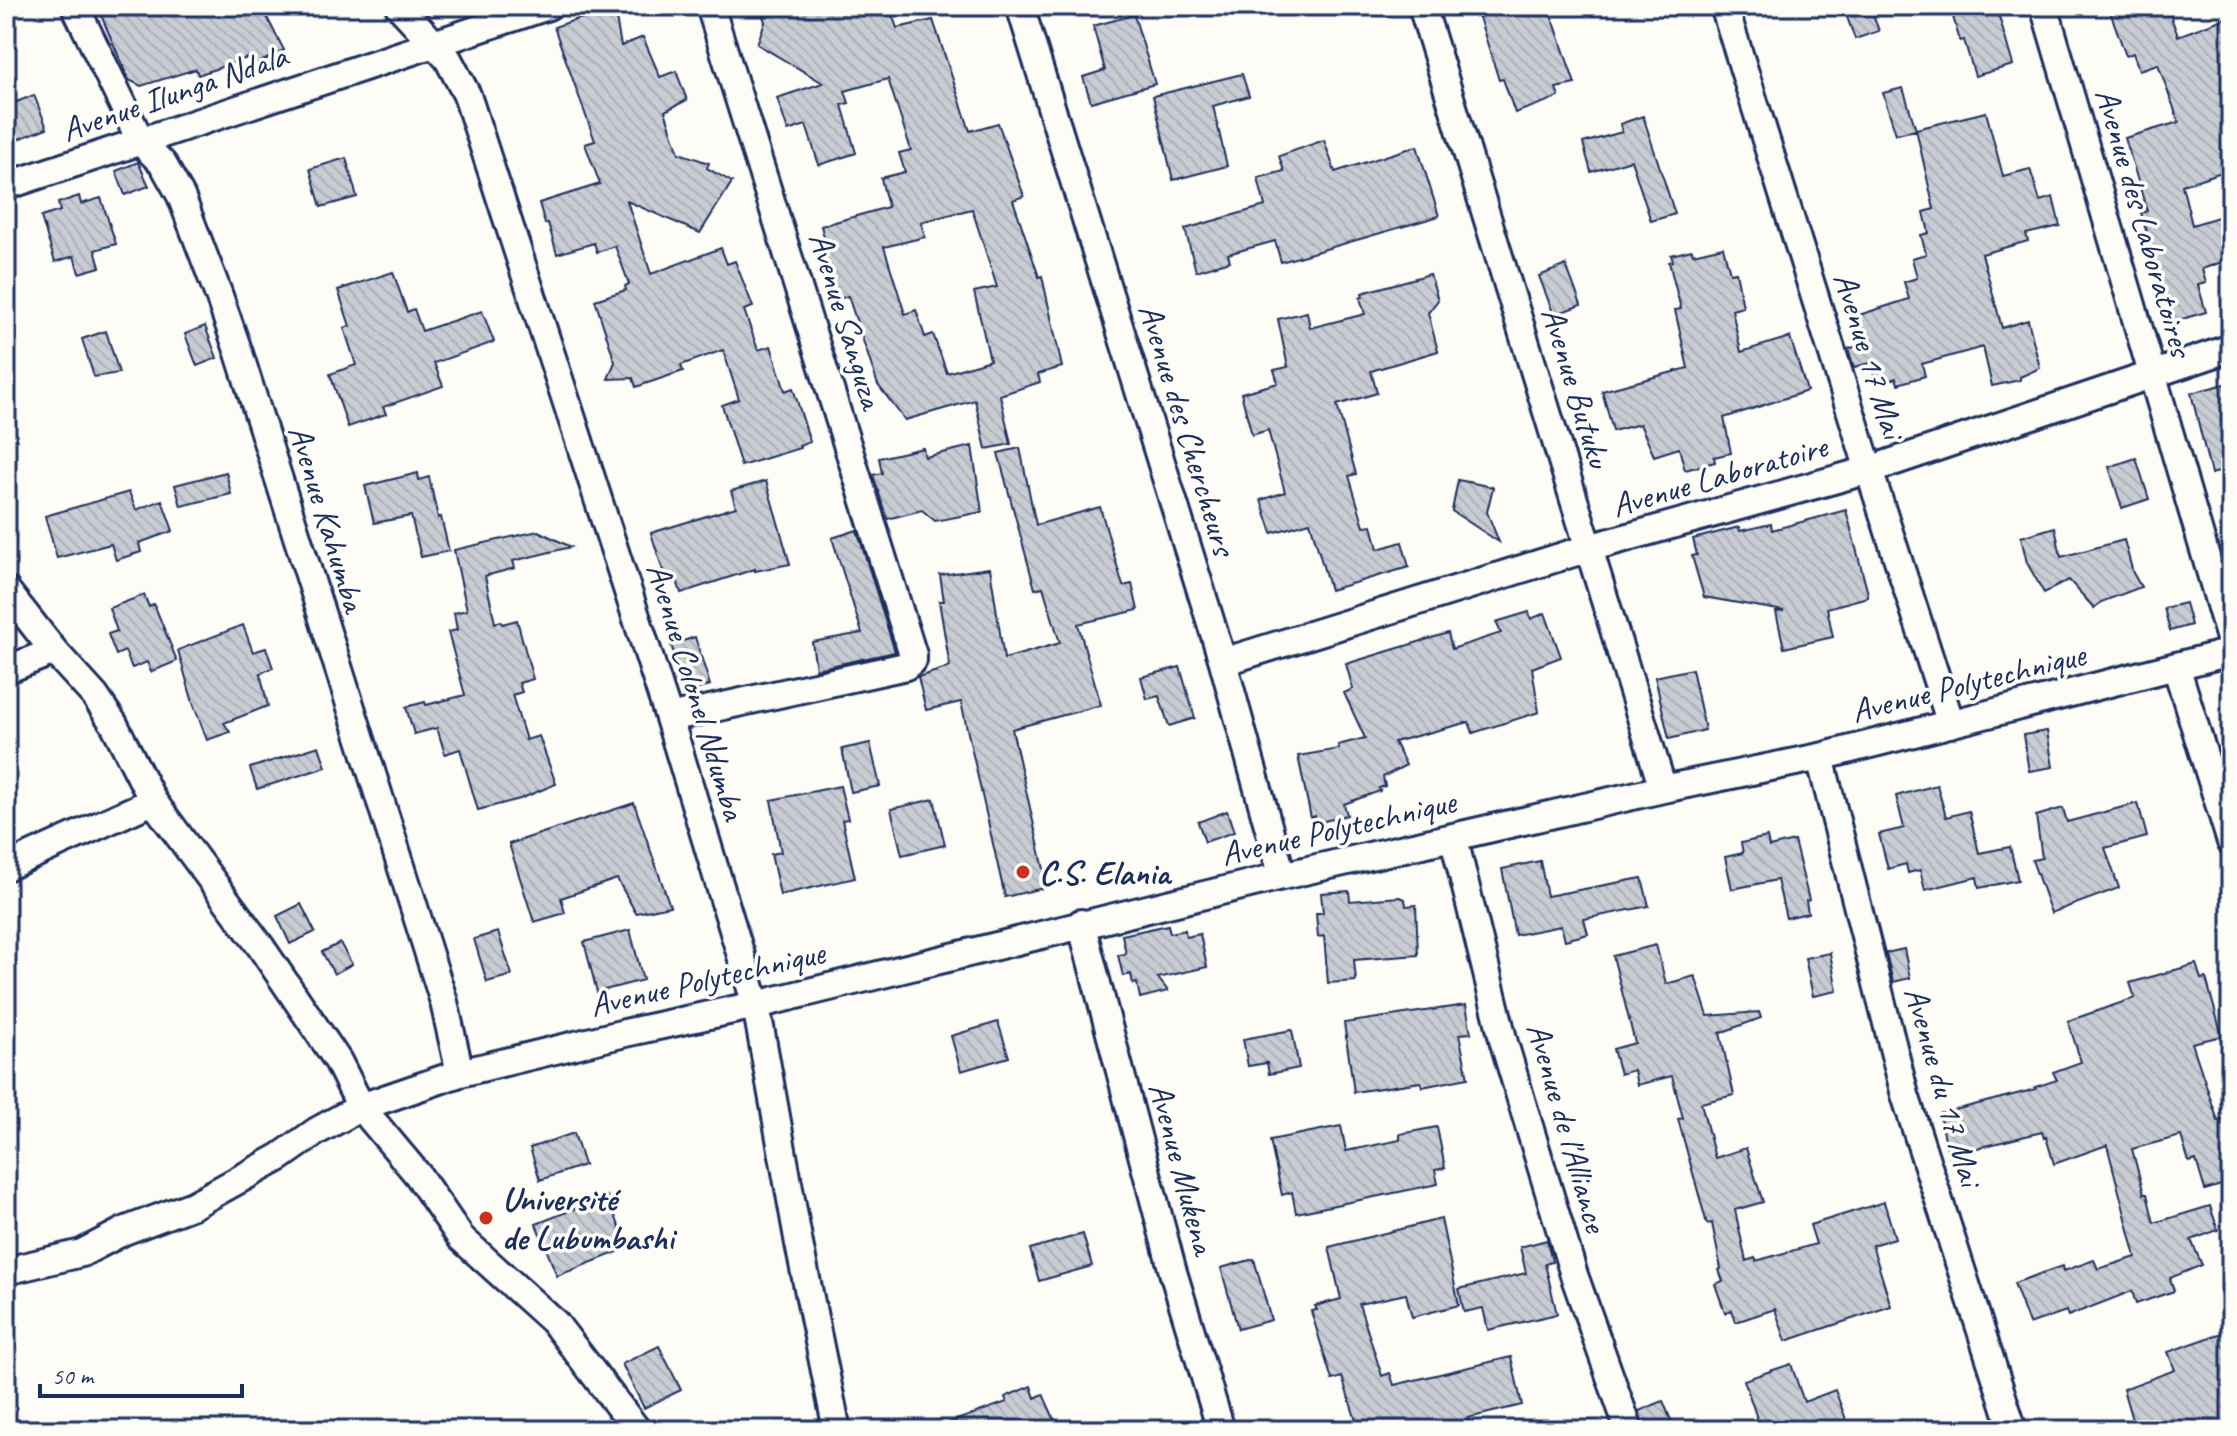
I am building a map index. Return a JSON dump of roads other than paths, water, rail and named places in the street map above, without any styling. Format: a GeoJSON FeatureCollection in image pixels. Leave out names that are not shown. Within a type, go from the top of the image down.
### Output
{"type":"FeatureCollection","features":[{"type":"Feature","properties":{"kind":"street","name":"Avenue Kahumba"},"geometry":{"type":"LineString","coordinates":[[75,6],[141,142],[163,164],[181,196],[239,353],[444,1002],[460,1073]]}},
{"type":"Feature","properties":{"kind":"street","name":"Avenue Colonel Ndumba"},"geometry":{"type":"LineString","coordinates":[[399,6],[448,59],[467,95],[669,718],[756,1005],[799,1244],[837,1430]]}},
{"type":"Feature","properties":{"kind":"street","name":"Avenue Ilunga Ndala"},"geometry":{"type":"LineString","coordinates":[[6,186],[548,6]]}},
{"type":"Feature","properties":{"kind":"street","name":"Avenue Sanguza"},"geometry":{"type":"LineString","coordinates":[[669,718],[906,666],[913,660],[710,6]]}},
{"type":"Feature","properties":{"kind":"street","name":"Avenue des Chercheurs"},"geometry":{"type":"LineString","coordinates":[[1020,6],[1223,662],[1282,876]]}},
{"type":"Feature","properties":{"kind":"street","name":"Avenue Butuku"},"geometry":{"type":"LineString","coordinates":[[1422,6],[1663,789]]}},
{"type":"Feature","properties":{"kind":"street","name":"Avenue 17 Mai"},"geometry":{"type":"LineString","coordinates":[[1724,6],[1951,724]]}},
{"type":"Feature","properties":{"kind":"street","name":"Avenue des Laboratoires"},"geometry":{"type":"LineString","coordinates":[[2044,6],[2231,642]]}},
{"type":"Feature","properties":{"kind":"street","name":"Avenue Laboratoire"},"geometry":{"type":"LineString","coordinates":[[1223,662],[1589,548],[1869,470],[2231,348]]}},
{"type":"Feature","properties":{"kind":"street"},"geometry":{"type":"LineString","coordinates":[[6,590],[54,651],[95,696],[114,724],[153,801],[338,1061],[361,1107],[418,1175],[461,1238],[555,1323],[637,1430]]}},
{"type":"Feature","properties":{"kind":"street"},"geometry":{"type":"LineString","coordinates":[[6,670],[54,651]]}},
{"type":"Feature","properties":{"kind":"street","name":"Avenue Polytechnique"},"geometry":{"type":"LineString","coordinates":[[6,1271],[82,1253],[124,1231],[193,1205],[361,1107],[460,1073],[756,1005],[1282,876],[1663,789],[1820,757],[2231,652]]}},
{"type":"Feature","properties":{"kind":"street"},"geometry":{"type":"LineString","coordinates":[[2176,666],[2231,842]]}},
{"type":"Feature","properties":{"kind":"street","name":"Avenue du 17 Mai"},"geometry":{"type":"LineString","coordinates":[[1820,757],[1905,1095],[2013,1430]]}},
{"type":"Feature","properties":{"kind":"street"},"geometry":{"type":"LineString","coordinates":[[6,867],[153,801]]}},
{"type":"Feature","properties":{"kind":"street","name":"Avenue de l'Alliance"},"geometry":{"type":"LineString","coordinates":[[1454,839],[1504,1043],[1574,1275],[1629,1430]]}},
{"type":"Feature","properties":{"kind":"street","name":"Avenue Mukena"},"geometry":{"type":"LineString","coordinates":[[1081,923],[1173,1272],[1221,1430]]}},
{"type":"Feature","properties":{"kind":"place","name":"C.S. Elania"},"geometry":{"type":"Point","coordinates":[1023,872]}},
{"type":"Feature","properties":{"kind":"place","name":"Université de Lubumbashi"},"geometry":{"type":"Point","coordinates":[486,1218]}}]}
